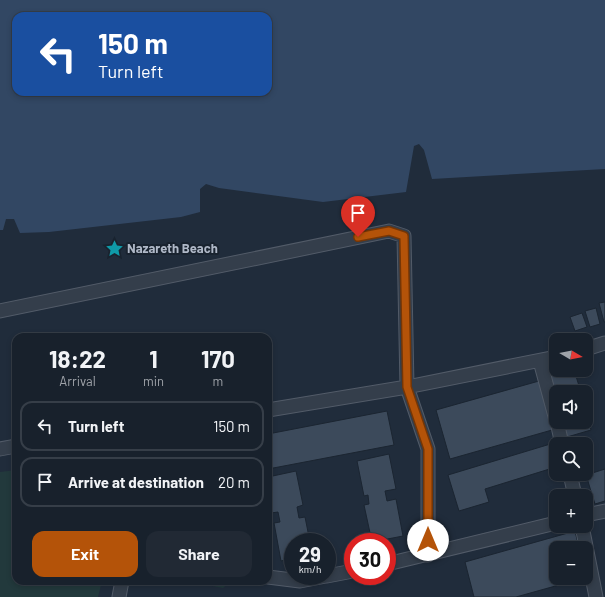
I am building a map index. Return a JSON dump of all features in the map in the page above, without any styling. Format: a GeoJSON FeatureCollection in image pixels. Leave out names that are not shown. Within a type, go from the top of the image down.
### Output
{"type":"FeatureCollection","features":[{"type":"Feature","properties":{"kind":"street"},"geometry":{"type":"LineString","coordinates":[[0,311],[389,231],[404,236],[407,387],[428,449],[428,555]]}},
{"type":"Feature","properties":{"kind":"street"},"geometry":{"type":"LineString","coordinates":[[593,347],[605,343]]}},
{"type":"Feature","properties":{"kind":"street"},"geometry":{"type":"LineString","coordinates":[[272,409],[407,387],[549,359]]}},
{"type":"Feature","properties":{"kind":"street"},"geometry":{"type":"LineString","coordinates":[[540,361],[549,395]]}},
{"type":"Feature","properties":{"kind":"street"},"geometry":{"type":"LineString","coordinates":[[0,448],[12,446]]}},
{"type":"Feature","properties":{"kind":"street"},"geometry":{"type":"LineString","coordinates":[[593,514],[605,511]]}},
{"type":"Feature","properties":{"kind":"street"},"geometry":{"type":"LineString","coordinates":[[396,562],[549,524]]}},
{"type":"Feature","properties":{"kind":"street"},"geometry":{"type":"LineString","coordinates":[[583,533],[596,597]]}},
{"type":"Feature","properties":{"kind":"street"},"geometry":{"type":"LineString","coordinates":[[272,578],[284,579]]}},
{"type":"Feature","properties":{"kind":"street"},"geometry":{"type":"LineString","coordinates":[[118,597],[121,585]]}},
{"type":"Feature","properties":{"kind":"green space"},"geometry":{"type":"Polygon","coordinates":[[[12,470],[12,585],[101,585],[98,597],[0,597],[0,472],[12,470]]]}},
{"type":"Feature","properties":{"kind":"green space"},"geometry":{"type":"Polygon","coordinates":[[[208,585],[226,585],[223,588],[208,585]]]}},
{"type":"Feature","properties":{"kind":"water"},"geometry":{"type":"Polygon","coordinates":[[[0,0],[605,0],[605,169],[432,179],[424,150],[419,144],[414,146],[406,192],[323,202],[219,188],[206,184],[200,189],[200,212],[181,217],[49,232],[20,233],[14,219],[6,219],[3,230],[0,230],[0,0]]]}},
{"type":"Feature","properties":{"kind":"building"},"geometry":{"type":"Polygon","coordinates":[[[605,302],[605,322],[604,322],[599,303],[605,302]]]}},
{"type":"Feature","properties":{"kind":"building"},"geometry":{"type":"Polygon","coordinates":[[[596,308],[600,324],[590,327],[585,311],[596,308]]]}},
{"type":"Feature","properties":{"kind":"building"},"geometry":{"type":"Polygon","coordinates":[[[582,313],[587,327],[575,331],[570,317],[582,313]]]}},
{"type":"Feature","properties":{"kind":"building"},"geometry":{"type":"Polygon","coordinates":[[[550,377],[576,377],[579,385],[552,385],[550,377]]]}},
{"type":"Feature","properties":{"kind":"building"},"geometry":{"type":"Polygon","coordinates":[[[539,381],[549,419],[549,429],[552,430],[450,459],[436,410],[539,381]]]}},
{"type":"Feature","properties":{"kind":"building"},"geometry":{"type":"Polygon","coordinates":[[[387,411],[394,445],[272,468],[272,433],[387,411]]]}},
{"type":"Feature","properties":{"kind":"building"},"geometry":{"type":"Polygon","coordinates":[[[565,429],[591,429],[591,430],[567,437],[565,429]]]}},
{"type":"Feature","properties":{"kind":"building"},"geometry":{"type":"Polygon","coordinates":[[[549,444],[549,469],[485,489],[489,502],[459,511],[448,475],[549,444]]]}},
{"type":"Feature","properties":{"kind":"building"},"geometry":{"type":"Polygon","coordinates":[[[389,454],[396,489],[385,491],[387,501],[396,499],[403,536],[396,537],[396,533],[370,533],[364,505],[369,504],[368,495],[364,496],[357,461],[389,454]]]}},
{"type":"Feature","properties":{"kind":"building"},"geometry":{"type":"Polygon","coordinates":[[[605,469],[605,501],[595,504],[593,489],[590,489],[588,481],[593,481],[593,473],[605,469]]]}},
{"type":"Feature","properties":{"kind":"building"},"geometry":{"type":"Polygon","coordinates":[[[296,471],[303,505],[297,507],[299,518],[305,517],[308,533],[284,533],[284,560],[281,561],[274,523],[280,522],[278,512],[272,513],[272,476],[296,471]]]}},
{"type":"Feature","properties":{"kind":"building"},"geometry":{"type":"Polygon","coordinates":[[[568,533],[575,533],[577,541],[549,541],[549,585],[559,585],[516,597],[474,597],[465,562],[568,533]]]}},
{"type":"Feature","properties":{"kind":"place","name":"Nazareth Beach"},"geometry":{"type":"Point","coordinates":[114,248]}},
{"type":"Feature","properties":{"kind":"route"},"geometry":{"type":"LineString","coordinates":[[358,237],[389,231],[404,236],[407,387],[428,449],[428,540]]}}]}
